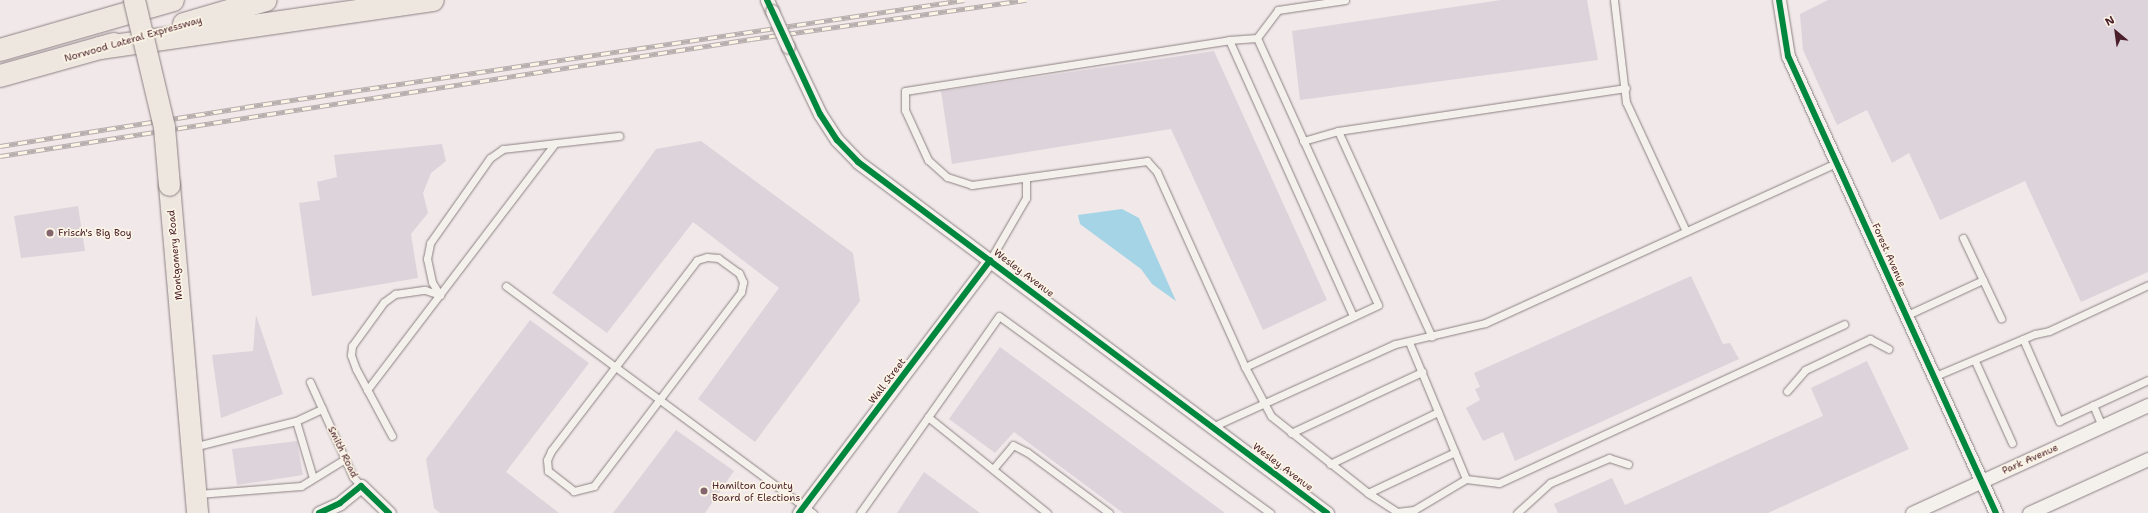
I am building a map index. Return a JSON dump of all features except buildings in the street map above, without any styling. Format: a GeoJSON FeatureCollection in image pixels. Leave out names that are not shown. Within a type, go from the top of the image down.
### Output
{"type":"FeatureCollection","features":[{"type":"Feature","properties":{"kind":"highway"},"geometry":{"type":"LineString","coordinates":[[0,50],[172,0]]}},
{"type":"Feature","properties":{"kind":"highway","name":"Norwood Lateral Expressway"},"geometry":{"type":"LineString","coordinates":[[0,76],[266,0]]}},
{"type":"Feature","properties":{"kind":"highway"},"geometry":{"type":"LineString","coordinates":[[100,48],[433,0]]}},
{"type":"Feature","properties":{"kind":"main road","name":"Montgomery Road"},"geometry":{"type":"LineString","coordinates":[[134,0],[164,126],[196,504]]}},
{"type":"Feature","properties":{"kind":"street","name":"Forest Avenue"},"geometry":{"type":"LineString","coordinates":[[1779,0],[1788,56],[1905,316],[1996,513]]}},
{"type":"Feature","properties":{"kind":"street","name":"Wesley Avenue"},"geometry":{"type":"LineString","coordinates":[[769,6],[820,114],[842,145],[858,162],[1327,513]]}},
{"type":"Feature","properties":{"kind":"street","name":"Wall Street"},"geometry":{"type":"LineString","coordinates":[[806,511],[990,260]]}},
{"type":"Feature","properties":{"kind":"street","name":"Park Avenue"},"geometry":{"type":"LineString","coordinates":[[1912,513],[2148,405]]}},
{"type":"Feature","properties":{"kind":"street"},"geometry":{"type":"LineString","coordinates":[[2029,513],[2148,459]]}},
{"type":"Feature","properties":{"kind":"street"},"geometry":{"type":"LineString","coordinates":[[319,513],[340,504],[361,486]]}},
{"type":"Feature","properties":{"kind":"street","name":"Smith Road"},"geometry":{"type":"LineString","coordinates":[[361,486],[389,513]]}},
{"type":"Feature","properties":{"kind":"lane"},"geometry":{"type":"LineString","coordinates":[[1345,0],[1278,10],[1257,38],[1229,40],[905,91],[905,110],[928,160],[947,177],[972,185],[1147,162],[1157,172],[1245,366],[1271,416],[1368,493],[1397,512],[1414,510],[1466,479],[1499,483],[1844,324]]}},
{"type":"Feature","properties":{"kind":"lane"},"geometry":{"type":"LineString","coordinates":[[1614,0],[1626,88],[1626,102],[1686,231]]}},
{"type":"Feature","properties":{"kind":"lane"},"geometry":{"type":"LineString","coordinates":[[1245,366],[1378,305],[1257,38]]}},
{"type":"Feature","properties":{"kind":"lane"},"geometry":{"type":"LineString","coordinates":[[1229,40],[1353,316]]}},
{"type":"Feature","properties":{"kind":"lane"},"geometry":{"type":"LineString","coordinates":[[1304,141],[1338,131],[1626,88]]}},
{"type":"Feature","properties":{"kind":"lane"},"geometry":{"type":"LineString","coordinates":[[1338,131],[1432,337]]}},
{"type":"Feature","properties":{"kind":"lane"},"geometry":{"type":"LineString","coordinates":[[440,295],[432,282],[428,259],[430,243],[490,158],[503,149],[619,136]]}},
{"type":"Feature","properties":{"kind":"lane"},"geometry":{"type":"LineString","coordinates":[[367,390],[555,143]]}},
{"type":"Feature","properties":{"kind":"lane"},"geometry":{"type":"LineString","coordinates":[[1212,427],[1395,344],[1432,337],[1485,323],[1836,162]]}},
{"type":"Feature","properties":{"kind":"lane"},"geometry":{"type":"LineString","coordinates":[[990,260],[1026,198],[1026,178]]}},
{"type":"Feature","properties":{"kind":"lane"},"geometry":{"type":"LineString","coordinates":[[1963,238],[2001,318]]}},
{"type":"Feature","properties":{"kind":"lane"},"geometry":{"type":"LineString","coordinates":[[707,257],[718,258],[739,273],[743,282],[741,292],[658,399],[594,486],[574,491],[548,471],[548,460],[551,451],[698,260],[707,257]]}},
{"type":"Feature","properties":{"kind":"lane"},"geometry":{"type":"LineString","coordinates":[[1905,316],[1983,280]]}},
{"type":"Feature","properties":{"kind":"lane"},"geometry":{"type":"LineString","coordinates":[[1933,377],[1975,361],[2023,339],[2050,331],[2148,285]]}},
{"type":"Feature","properties":{"kind":"lane"},"geometry":{"type":"LineString","coordinates":[[506,286],[615,366],[806,511]]}},
{"type":"Feature","properties":{"kind":"lane"},"geometry":{"type":"LineString","coordinates":[[392,436],[367,390],[351,355],[352,346],[384,302],[395,294],[425,290],[440,295]]}},
{"type":"Feature","properties":{"kind":"lane"},"geometry":{"type":"LineString","coordinates":[[860,513],[999,316],[1270,513]]}},
{"type":"Feature","properties":{"kind":"lane"},"geometry":{"type":"LineString","coordinates":[[1787,391],[1805,370],[1870,339],[1889,349]]}},
{"type":"Feature","properties":{"kind":"lane"},"geometry":{"type":"LineString","coordinates":[[2023,339],[2059,421],[2148,380]]}},
{"type":"Feature","properties":{"kind":"lane"},"geometry":{"type":"LineString","coordinates":[[1409,342],[1466,479]]}},
{"type":"Feature","properties":{"kind":"lane"},"geometry":{"type":"LineString","coordinates":[[1975,361],[2012,443]]}},
{"type":"Feature","properties":{"kind":"lane"},"geometry":{"type":"LineString","coordinates":[[1291,433],[1422,372]]}},
{"type":"Feature","properties":{"kind":"lane","name":"Smith Road"},"geometry":{"type":"LineString","coordinates":[[310,382],[345,459],[361,486]]}},
{"type":"Feature","properties":{"kind":"lane"},"geometry":{"type":"LineString","coordinates":[[2093,405],[2102,426]]}},
{"type":"Feature","properties":{"kind":"lane"},"geometry":{"type":"LineString","coordinates":[[191,448],[296,421],[322,409]]}},
{"type":"Feature","properties":{"kind":"lane"},"geometry":{"type":"LineString","coordinates":[[1330,464],[1438,412]]}},
{"type":"Feature","properties":{"kind":"lane"},"geometry":{"type":"LineString","coordinates":[[928,417],[1047,513]]}},
{"type":"Feature","properties":{"kind":"lane"},"geometry":{"type":"LineString","coordinates":[[296,421],[312,478]]}},
{"type":"Feature","properties":{"kind":"lane"},"geometry":{"type":"LineString","coordinates":[[993,469],[1013,445],[1027,452],[1109,513]]}},
{"type":"Feature","properties":{"kind":"lane"},"geometry":{"type":"LineString","coordinates":[[1368,493],[1455,452]]}},
{"type":"Feature","properties":{"kind":"lane"},"geometry":{"type":"LineString","coordinates":[[1517,513],[1550,483],[1609,458],[1628,464]]}},
{"type":"Feature","properties":{"kind":"lane"},"geometry":{"type":"LineString","coordinates":[[196,504],[236,493],[301,486],[345,459]]}},
{"type":"Feature","properties":{"kind":"water"},"geometry":{"type":"Polygon","coordinates":[[[1122,209],[1139,218],[1176,301],[1152,284],[1141,269],[1080,224],[1078,215],[1122,209]]]}},
{"type":"Feature","properties":{"kind":"railway"},"geometry":{"type":"LineString","coordinates":[[0,146],[245,107],[964,0]]}},
{"type":"Feature","properties":{"kind":"railway"},"geometry":{"type":"LineString","coordinates":[[0,156],[751,39],[1026,0]]}},
{"type":"Feature","properties":{"kind":"cycle path"},"geometry":{"type":"LineString","coordinates":[[767,0],[820,114],[837,140],[858,162],[1327,513]]}},
{"type":"Feature","properties":{"kind":"cycle path"},"geometry":{"type":"LineString","coordinates":[[1779,0],[1788,56],[1996,513]]}},
{"type":"Feature","properties":{"kind":"cycle path"},"geometry":{"type":"LineString","coordinates":[[799,513],[990,260]]}},
{"type":"Feature","properties":{"kind":"cycle path"},"geometry":{"type":"LineString","coordinates":[[319,513],[340,503],[361,486],[389,513]]}},
{"type":"Feature","properties":{"kind":"place","name":"Frisch's Big Boy"},"geometry":{"type":"Point","coordinates":[50,233]}},
{"type":"Feature","properties":{"kind":"place","name":"Hamilton County Board of Elections"},"geometry":{"type":"Point","coordinates":[704,491]}}]}
